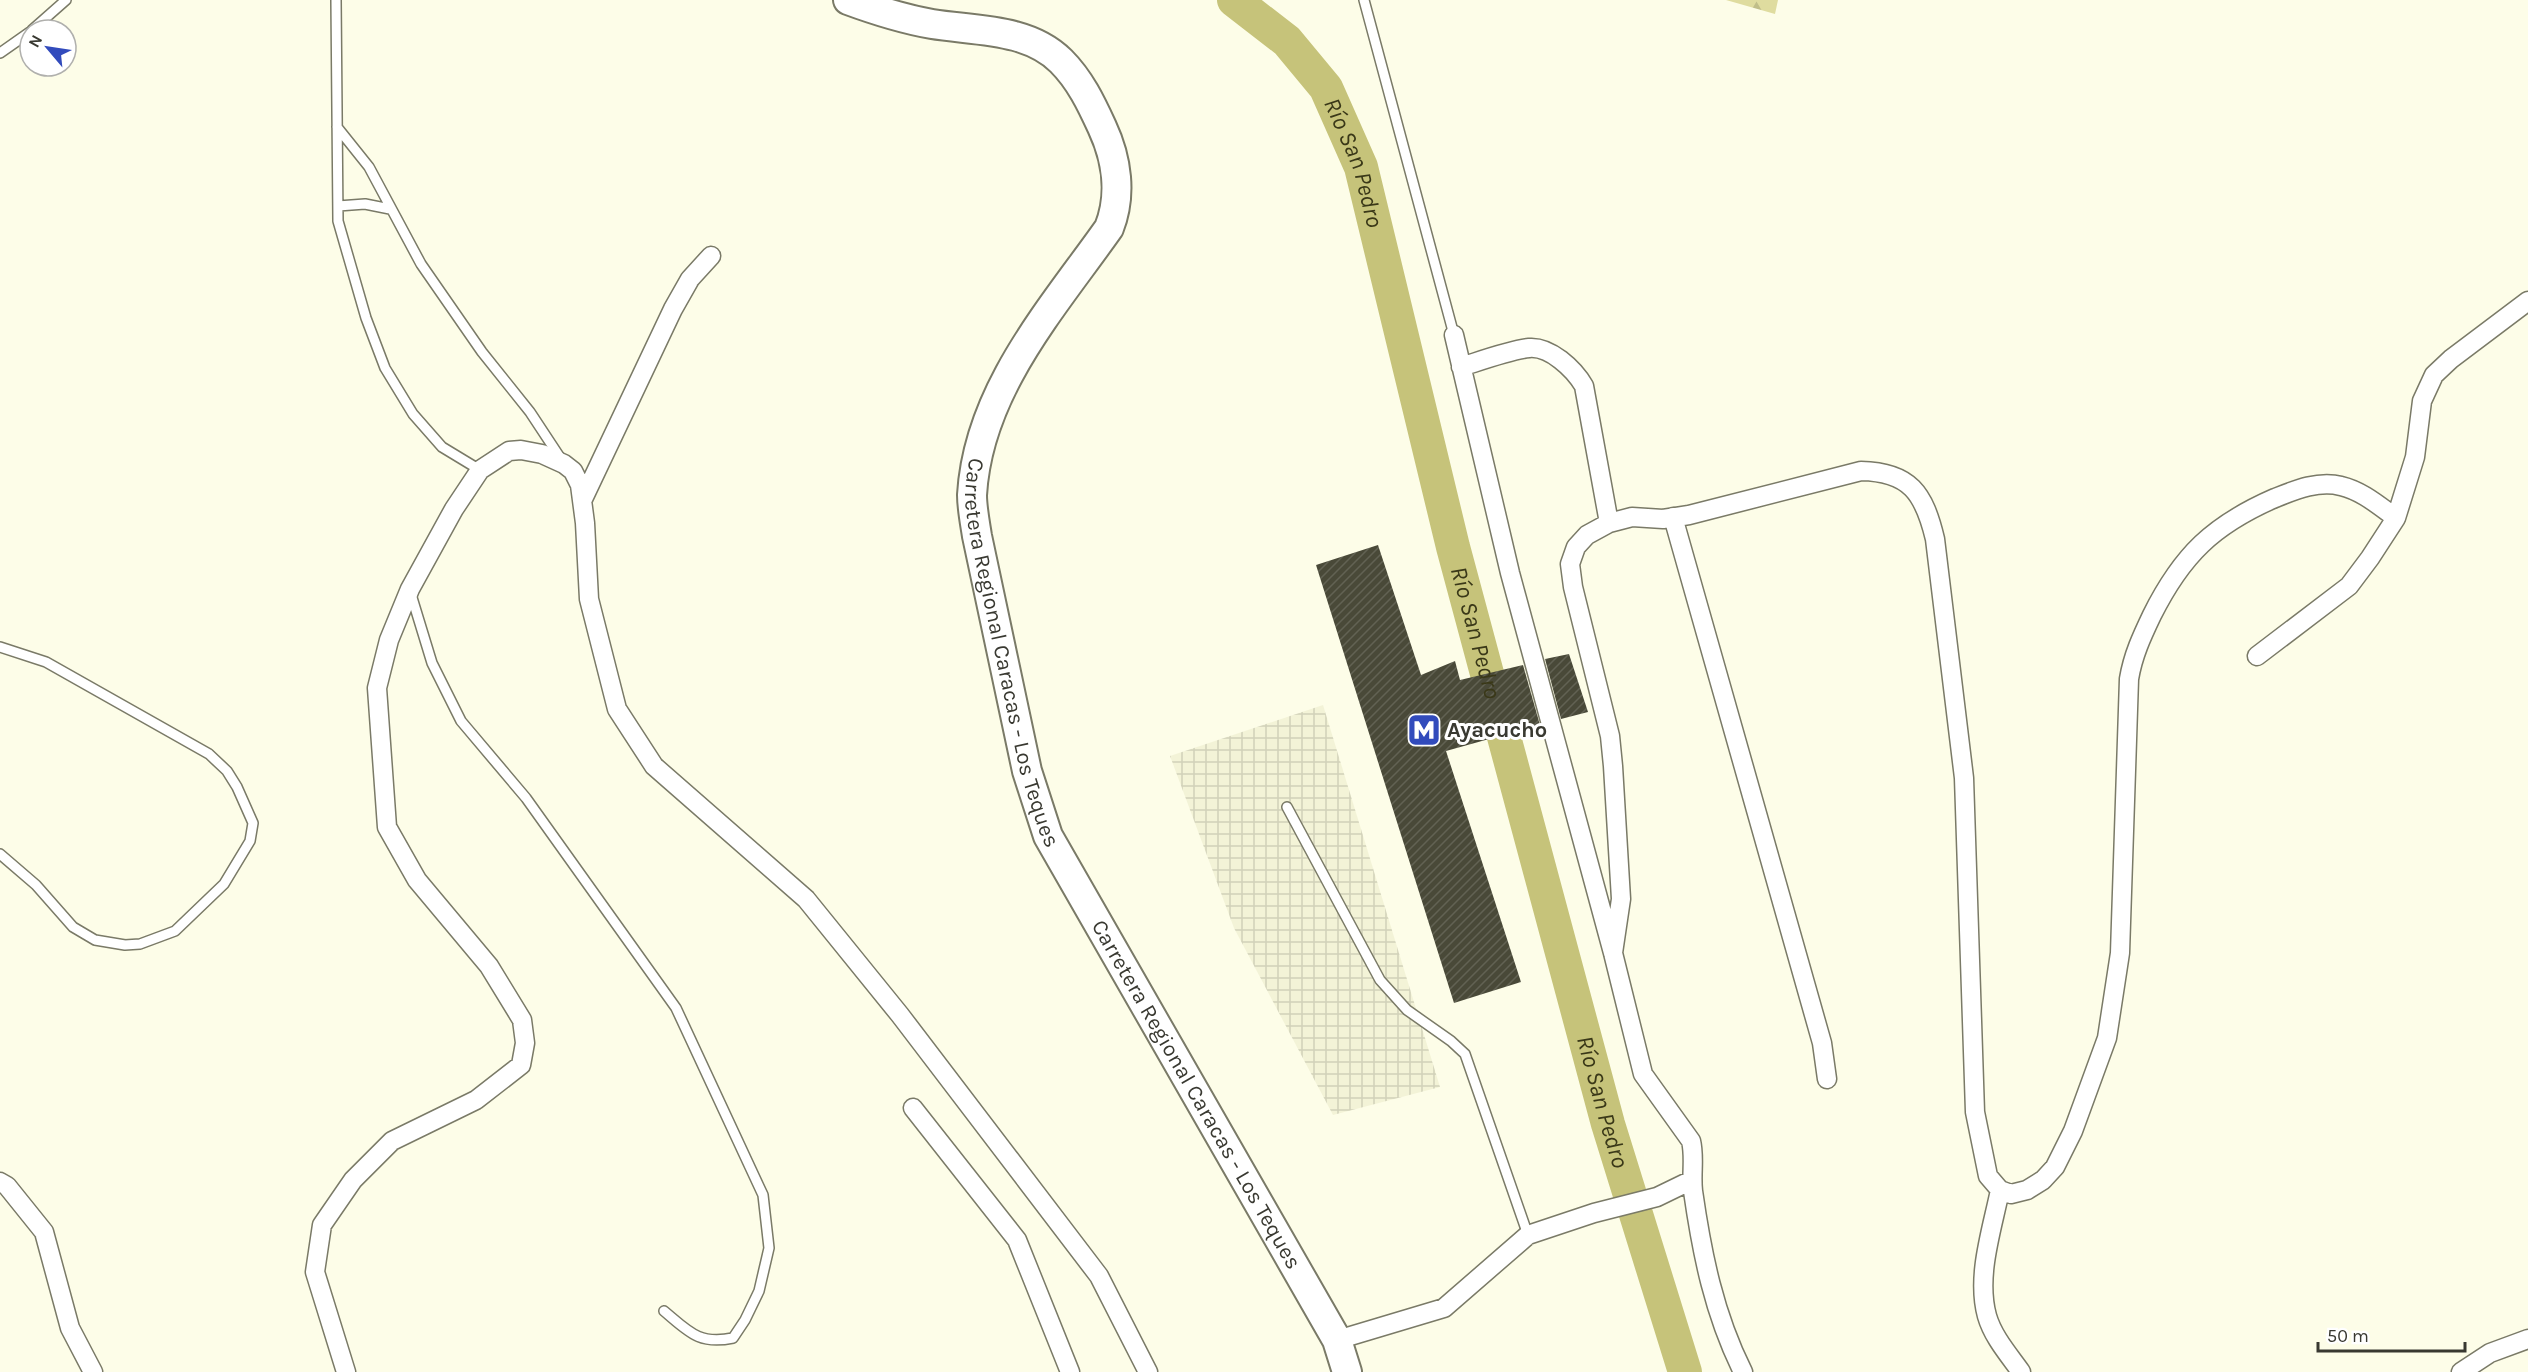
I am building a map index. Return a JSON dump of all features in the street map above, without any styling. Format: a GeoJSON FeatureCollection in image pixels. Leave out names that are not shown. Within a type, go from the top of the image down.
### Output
{"type":"FeatureCollection","features":[{"type":"Feature","properties":{"kind":"main road","name":"Carretera Regional Caracas - Los Teques"},"geometry":{"type":"LineString","coordinates":[[848,0],[931,24],[987,30],[1034,42],[1060,60],[1084,88],[1110,144],[1117,179],[1115,212],[1109,228],[1025,346],[998,393],[978,448],[972,497],[977,536],[1027,771],[1048,836],[1337,1340],[1347,1372]]}},
{"type":"Feature","properties":{"kind":"street"},"geometry":{"type":"LineString","coordinates":[[583,499],[674,309],[690,279],[711,256]]}},
{"type":"Feature","properties":{"kind":"street"},"geometry":{"type":"LineString","coordinates":[[2257,656],[2349,586],[2396,518],[2415,457],[2422,401],[2434,375],[2451,359],[2528,301]]}},
{"type":"Feature","properties":{"kind":"street"},"geometry":{"type":"LineString","coordinates":[[1454,335],[1510,573],[1613,953],[1643,1074],[1690,1141],[1693,1152],[1692,1180],[1700,1243],[1714,1304],[1743,1372]]}},
{"type":"Feature","properties":{"kind":"street"},"geometry":{"type":"LineString","coordinates":[[1461,367],[1530,348],[1557,357],[1576,372],[1584,386],[1610,523]]}},
{"type":"Feature","properties":{"kind":"street"},"geometry":{"type":"LineString","coordinates":[[346,1372],[315,1272],[322,1225],[353,1180],[392,1141],[476,1100],[520,1065],[525,1043],[522,1020],[489,966],[417,880],[387,827],[377,688],[389,640],[410,589],[454,509],[480,470],[509,451],[521,450],[542,454],[564,464],[573,471],[580,485],[583,499],[589,599],[617,709],[654,766],[806,899],[907,1025],[1099,1276],[1148,1372]]}},
{"type":"Feature","properties":{"kind":"street"},"geometry":{"type":"LineString","coordinates":[[1613,953],[1621,899],[1613,766],[1610,736],[1573,587],[1570,564],[1576,547],[1587,535],[1610,523],[1632,517],[1663,519],[1674,517],[1861,471],[1882,471],[1901,478],[1918,494],[1929,513],[1935,539],[1964,778],[1975,1112],[1988,1176],[2000,1191],[2011,1194],[2027,1190],[2055,1167],[2073,1131],[2107,1038],[2120,953],[2129,679],[2133,657],[2168,582],[2207,537],[2236,518],[2299,488],[2338,485],[2361,493],[2396,518]]}},
{"type":"Feature","properties":{"kind":"street"},"geometry":{"type":"LineString","coordinates":[[1674,517],[1822,1043],[1827,1079]]}},
{"type":"Feature","properties":{"kind":"street"},"geometry":{"type":"LineString","coordinates":[[913,1108],[1017,1240],[1070,1372]]}},
{"type":"Feature","properties":{"kind":"street"},"geometry":{"type":"LineString","coordinates":[[1337,1340],[1444,1308],[1528,1235],[1594,1213],[1657,1197],[1692,1180]]}},
{"type":"Feature","properties":{"kind":"street"},"geometry":{"type":"LineString","coordinates":[[0,1182],[7,1186],[44,1232],[70,1328],[93,1372]]}},
{"type":"Feature","properties":{"kind":"street"},"geometry":{"type":"LineString","coordinates":[[2000,1191],[1984,1274],[1984,1297],[1987,1316],[1996,1336],[2021,1372]]}},
{"type":"Feature","properties":{"kind":"street"},"geometry":{"type":"LineString","coordinates":[[2461,1372],[2490,1353],[2514,1342],[2528,1339]]}},
{"type":"Feature","properties":{"kind":"lane"},"geometry":{"type":"LineString","coordinates":[[46,18],[66,0]]}},
{"type":"Feature","properties":{"kind":"lane"},"geometry":{"type":"LineString","coordinates":[[336,0],[338,221],[372,335],[385,368],[398,392],[427,431],[442,447],[480,470]]}},
{"type":"Feature","properties":{"kind":"lane"},"geometry":{"type":"LineString","coordinates":[[1364,0],[1454,335]]}},
{"type":"Feature","properties":{"kind":"lane"},"geometry":{"type":"LineString","coordinates":[[0,53],[18,40]]}},
{"type":"Feature","properties":{"kind":"lane"},"geometry":{"type":"LineString","coordinates":[[337,127],[369,167],[421,264],[482,352],[530,412],[564,464]]}},
{"type":"Feature","properties":{"kind":"lane"},"geometry":{"type":"LineString","coordinates":[[338,206],[365,204],[390,208]]}},
{"type":"Feature","properties":{"kind":"lane"},"geometry":{"type":"LineString","coordinates":[[410,589],[432,663],[461,721],[526,798],[676,1008],[764,1195],[769,1248],[759,1290],[745,1320],[733,1338],[717,1341],[701,1340],[664,1311]]}},
{"type":"Feature","properties":{"kind":"lane"},"geometry":{"type":"LineString","coordinates":[[0,647],[46,662],[209,754],[227,771],[253,823],[250,840],[224,884],[175,931],[140,944],[109,944],[83,934],[63,918],[36,885],[0,854]]}},
{"type":"Feature","properties":{"kind":"lane"},"geometry":{"type":"LineString","coordinates":[[1287,807],[1380,980],[1407,1010],[1466,1054],[1528,1235]]}},
{"type":"Feature","properties":{"kind":"shaded area"},"geometry":{"type":"Polygon","coordinates":[[[1323,705],[1440,1087],[1333,1115],[1234,928],[1170,756],[1323,705]]]}},
{"type":"Feature","properties":{"kind":"green space"},"geometry":{"type":"Polygon","coordinates":[[[1726,0],[1778,0],[1775,14],[1726,0]]]}},
{"type":"Feature","properties":{"kind":"building"},"geometry":{"type":"Polygon","coordinates":[[[1378,545],[1421,675],[1455,661],[1460,680],[1523,665],[1540,725],[1446,751],[1521,982],[1454,1003],[1316,565],[1378,545]]]}},
{"type":"Feature","properties":{"kind":"building"},"geometry":{"type":"Polygon","coordinates":[[[1569,654],[1588,712],[1561,719],[1545,659],[1569,654]]]}},
{"type":"Feature","properties":{"kind":"waterway","name":"Río San Pedro"},"geometry":{"type":"LineString","coordinates":[[1234,0],[1287,41],[1326,88],[1361,167],[1453,547],[1608,1124],[1685,1372]]}},
{"type":"Feature","properties":{"kind":"place","name":"Ayacucho"},"geometry":{"type":"Point","coordinates":[1424,730]}}]}
